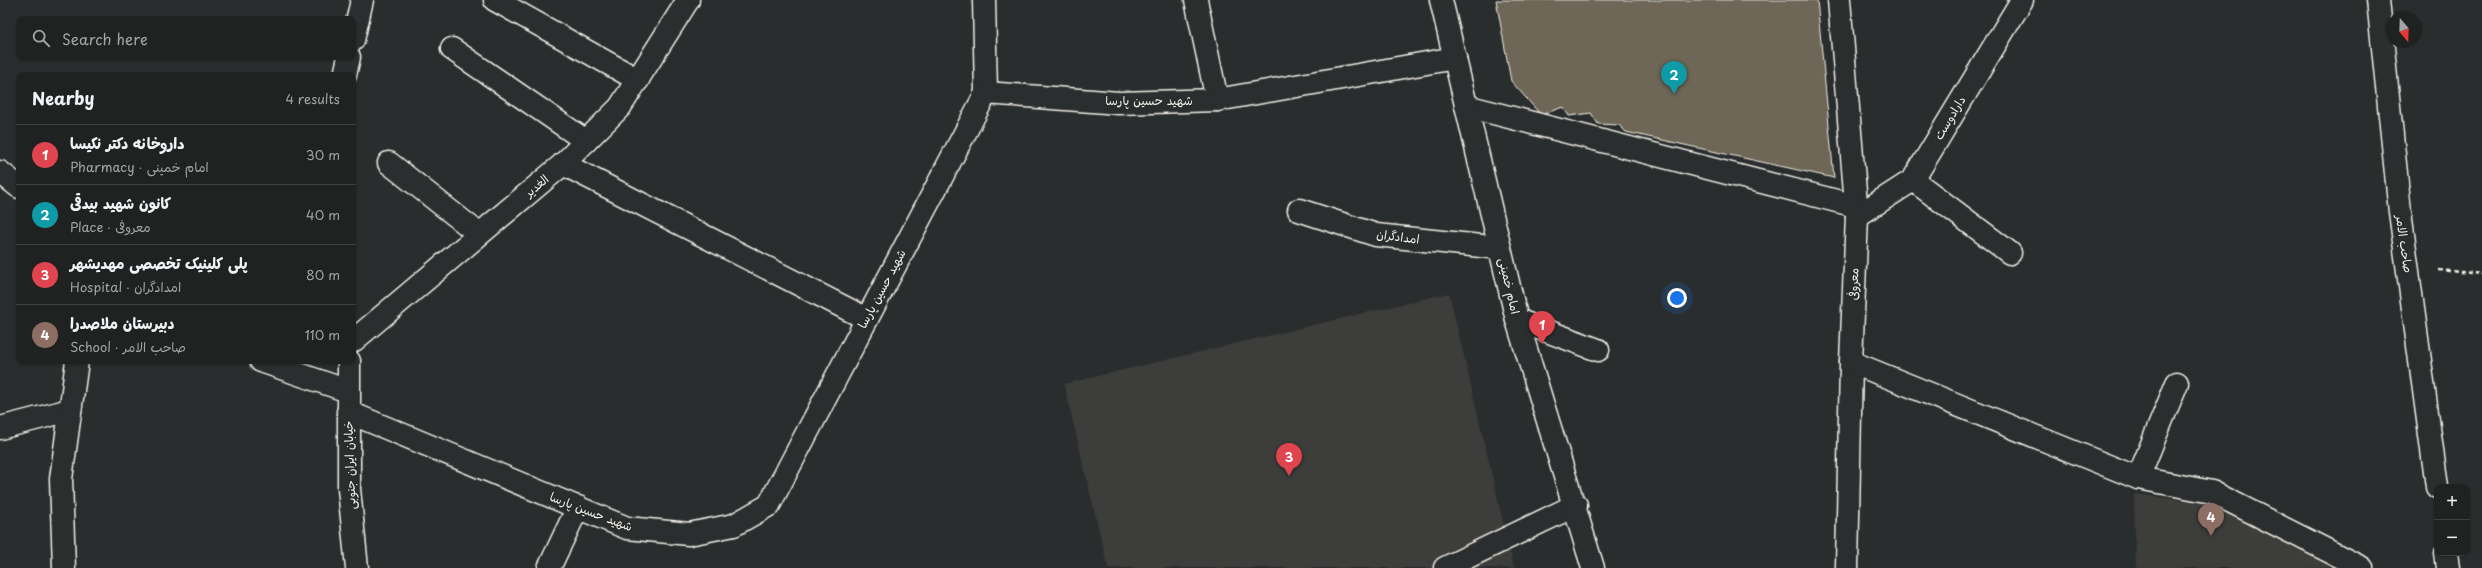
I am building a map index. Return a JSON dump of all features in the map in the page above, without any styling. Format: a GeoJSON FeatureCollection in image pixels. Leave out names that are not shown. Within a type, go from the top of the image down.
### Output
{"type":"FeatureCollection","features":[{"type":"Feature","properties":{"kind":"street"},"geometry":{"type":"LineString","coordinates":[[356,27],[362,0]]}},
{"type":"Feature","properties":{"kind":"street"},"geometry":{"type":"LineString","coordinates":[[495,0],[638,80]]}},
{"type":"Feature","properties":{"kind":"street","name":"الغدیر"},"geometry":{"type":"LineString","coordinates":[[356,338],[562,164],[620,107],[688,0]]}},
{"type":"Feature","properties":{"kind":"street"},"geometry":{"type":"LineString","coordinates":[[984,0],[986,93]]}},
{"type":"Feature","properties":{"kind":"street"},"geometry":{"type":"LineString","coordinates":[[1196,0],[1217,100]]}},
{"type":"Feature","properties":{"kind":"street","name":"امام خمینی"},"geometry":{"type":"LineString","coordinates":[[1441,0],[1517,320],[1576,505],[1594,568]]}},
{"type":"Feature","properties":{"kind":"street","name":"معروفی"},"geometry":{"type":"LineString","coordinates":[[1838,0],[1857,211],[1851,362],[1847,568]]}},
{"type":"Feature","properties":{"kind":"street","name":"دارادوست"},"geometry":{"type":"LineString","coordinates":[[1857,211],[1913,180],[2022,0]]}},
{"type":"Feature","properties":{"kind":"street","name":"صاحب الامر"},"geometry":{"type":"LineString","coordinates":[[2378,0],[2407,267],[2437,484]]}},
{"type":"Feature","properties":{"kind":"street"},"geometry":{"type":"LineString","coordinates":[[452,49],[586,141]]}},
{"type":"Feature","properties":{"kind":"street","name":"شهید حسین پارسا"},"geometry":{"type":"LineString","coordinates":[[267,364],[578,507],[627,528],[689,534],[734,525],[769,505],[986,93],[1119,103],[1217,100],[1455,58]]}},
{"type":"Feature","properties":{"kind":"street"},"geometry":{"type":"LineString","coordinates":[[346,72],[348,60]]}},
{"type":"Feature","properties":{"kind":"street"},"geometry":{"type":"LineString","coordinates":[[1466,106],[1857,211]]}},
{"type":"Feature","properties":{"kind":"street"},"geometry":{"type":"LineString","coordinates":[[389,163],[479,234]]}},
{"type":"Feature","properties":{"kind":"street"},"geometry":{"type":"LineString","coordinates":[[562,164],[867,319]]}},
{"type":"Feature","properties":{"kind":"street"},"geometry":{"type":"LineString","coordinates":[[0,172],[16,185]]}},
{"type":"Feature","properties":{"kind":"street"},"geometry":{"type":"LineString","coordinates":[[1913,180],[2010,253]]}},
{"type":"Feature","properties":{"kind":"street","name":"امدادگران"},"geometry":{"type":"LineString","coordinates":[[1299,210],[1376,235],[1500,248]]}},
{"type":"Feature","properties":{"kind":"street"},"geometry":{"type":"LineString","coordinates":[[1517,320],[1598,350]]}},
{"type":"Feature","properties":{"kind":"street"},"geometry":{"type":"LineString","coordinates":[[1851,362],[2138,478],[2212,492],[2362,568]]}},
{"type":"Feature","properties":{"kind":"street"},"geometry":{"type":"LineString","coordinates":[[64,568],[61,479],[77,364]]}},
{"type":"Feature","properties":{"kind":"street","name":"خیابان ایران جنوبی"},"geometry":{"type":"LineString","coordinates":[[349,364],[349,489],[357,568]]}},
{"type":"Feature","properties":{"kind":"street"},"geometry":{"type":"LineString","coordinates":[[2138,478],[2177,383]]}},
{"type":"Feature","properties":{"kind":"street"},"geometry":{"type":"LineString","coordinates":[[0,428],[70,410]]}},
{"type":"Feature","properties":{"kind":"street"},"geometry":{"type":"LineString","coordinates":[[1445,568],[1576,505]]}},
{"type":"Feature","properties":{"kind":"street"},"geometry":{"type":"LineString","coordinates":[[549,568],[578,507]]}},
{"type":"Feature","properties":{"kind":"street"},"geometry":{"type":"LineString","coordinates":[[2446,556],[2448,568]]}},
{"type":"Feature","properties":{"kind":"path"},"geometry":{"type":"LineString","coordinates":[[2407,267],[2482,274]]}},
{"type":"Feature","properties":{"kind":"shaded area"},"geometry":{"type":"Polygon","coordinates":[[[1449,293],[1514,568],[1108,568],[1064,384],[1449,293]]]}},
{"type":"Feature","properties":{"kind":"shaded area"},"geometry":{"type":"Polygon","coordinates":[[[2134,494],[2220,505],[2352,568],[2136,568],[2134,494]]]}},
{"type":"Feature","properties":{"kind":"building"},"geometry":{"type":"Polygon","coordinates":[[[1496,0],[1817,0],[1834,178],[1626,132],[1619,125],[1598,124],[1591,113],[1569,116],[1563,107],[1541,115],[1511,81],[1496,0]]]}},
{"type":"Feature","properties":{"kind":"place","name":"کانون شهید بیدقی"},"geometry":{"type":"Point","coordinates":[1674,94]}},
{"type":"Feature","properties":{"kind":"place","name":"داروخانه دکتر نکیسا"},"geometry":{"type":"Point","coordinates":[1542,344]}},
{"type":"Feature","properties":{"kind":"place","name":"پلی کلینیک تخصصی مهدیشهر"},"geometry":{"type":"Point","coordinates":[1289,476]}},
{"type":"Feature","properties":{"kind":"place","name":"دبیرستان ملاصدرا"},"geometry":{"type":"Point","coordinates":[2211,536]}}]}
